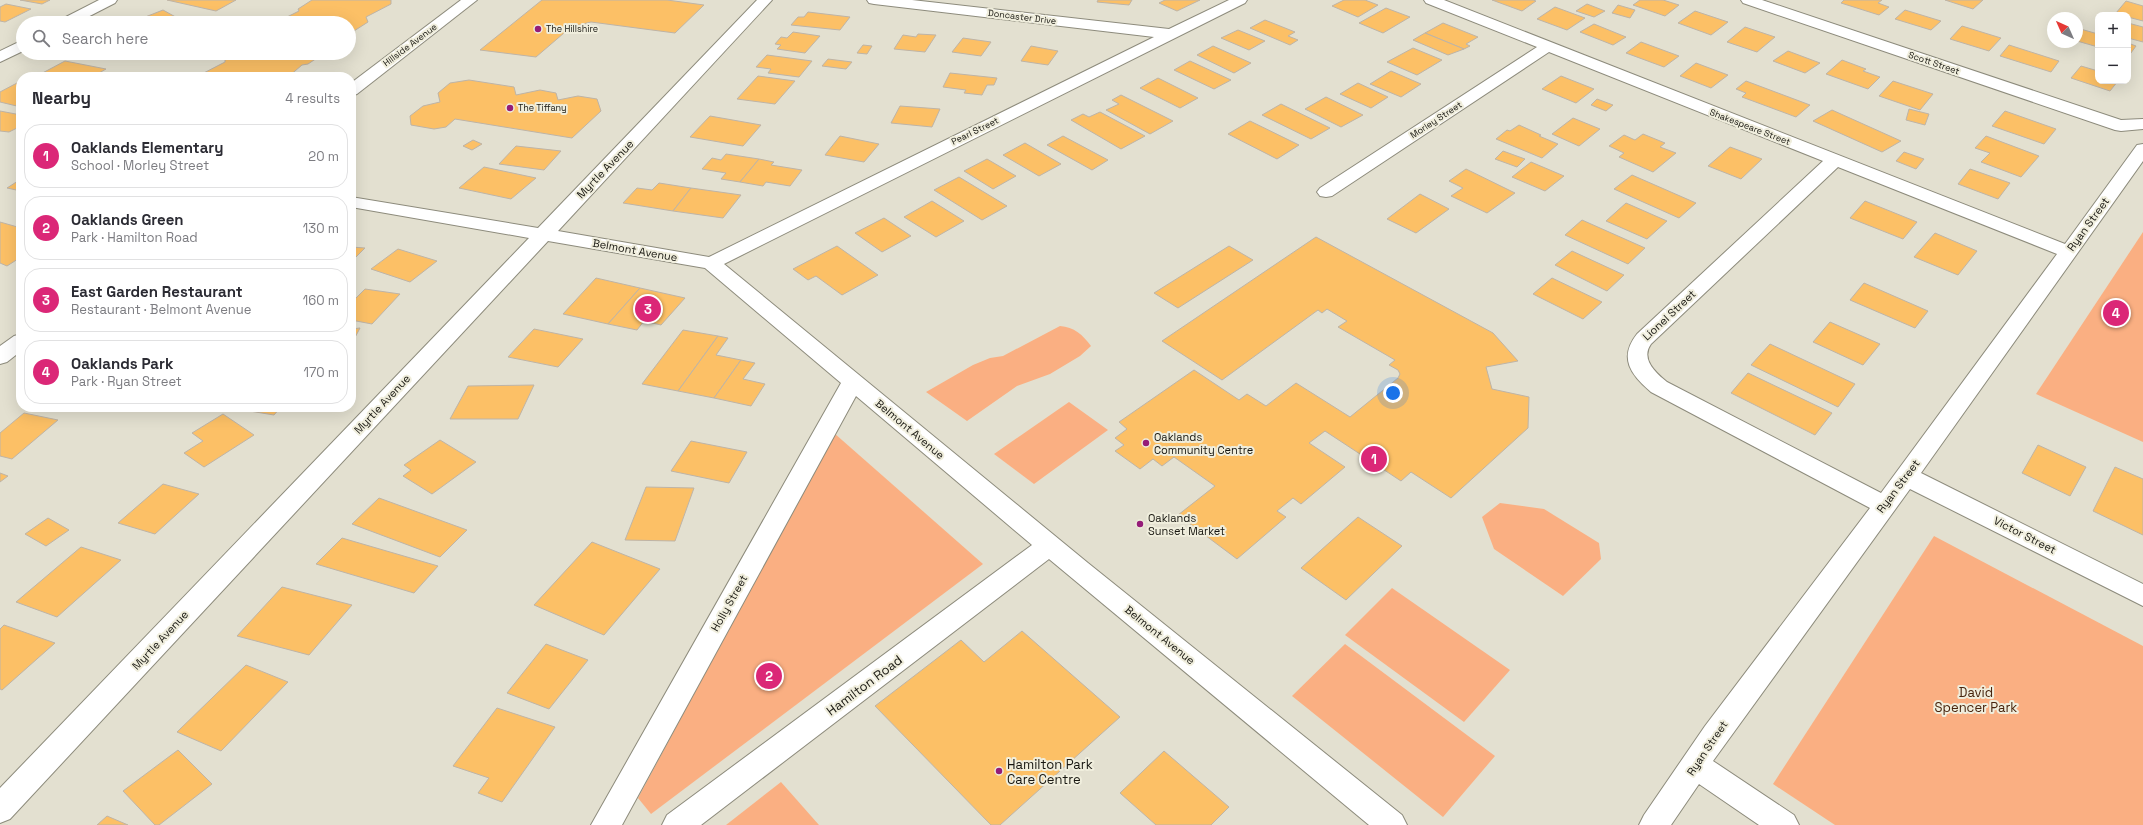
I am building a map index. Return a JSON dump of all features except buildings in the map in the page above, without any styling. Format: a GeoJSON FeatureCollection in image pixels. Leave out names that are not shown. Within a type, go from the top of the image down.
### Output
{"type":"FeatureCollection","features":[{"type":"Feature","properties":{"kind":"street"},"geometry":{"type":"LineString","coordinates":[[79,16],[110,0]]}},
{"type":"Feature","properties":{"kind":"street","name":"Hillside Avenue"},"geometry":{"type":"LineString","coordinates":[[356,87],[470,0]]}},
{"type":"Feature","properties":{"kind":"street","name":"Myrtle Avenue"},"geometry":{"type":"LineString","coordinates":[[0,809],[765,0]]}},
{"type":"Feature","properties":{"kind":"street","name":"Doncaster Drive"},"geometry":{"type":"LineString","coordinates":[[874,0],[1170,34]]}},
{"type":"Feature","properties":{"kind":"street","name":"Pearl Street"},"geometry":{"type":"LineString","coordinates":[[711,263],[1240,0]]}},
{"type":"Feature","properties":{"kind":"street","name":"Shakespeare Street"},"geometry":{"type":"LineString","coordinates":[[1431,0],[2068,252]]}},
{"type":"Feature","properties":{"kind":"street","name":"Scott Street"},"geometry":{"type":"LineString","coordinates":[[1748,0],[2121,126]]}},
{"type":"Feature","properties":{"kind":"street","name":"Morley Street"},"geometry":{"type":"LineString","coordinates":[[1326,192],[1547,47]]}},
{"type":"Feature","properties":{"kind":"street"},"geometry":{"type":"LineString","coordinates":[[0,56],[16,48]]}},
{"type":"Feature","properties":{"kind":"street"},"geometry":{"type":"LineString","coordinates":[[2143,124],[2127,124],[2121,126],[2120,131],[2124,136],[2143,148]]}},
{"type":"Feature","properties":{"kind":"street","name":"Ryan Street"},"geometry":{"type":"LineString","coordinates":[[1654,825],[1715,735],[1906,476],[2143,148]]}},
{"type":"Feature","properties":{"kind":"street","name":"Lionel Street"},"geometry":{"type":"LineString","coordinates":[[1835,160],[1640,343],[1636,356],[1641,370],[1659,387],[1884,505]]}},
{"type":"Feature","properties":{"kind":"street","name":"Belmont Avenue"},"geometry":{"type":"LineString","coordinates":[[356,203],[711,263],[852,382],[1392,825]]}},
{"type":"Feature","properties":{"kind":"street"},"geometry":{"type":"LineString","coordinates":[[0,356],[16,345]]}},
{"type":"Feature","properties":{"kind":"street","name":"Holly Street"},"geometry":{"type":"LineString","coordinates":[[606,825],[852,382]]}},
{"type":"Feature","properties":{"kind":"street","name":"Victor Street"},"geometry":{"type":"LineString","coordinates":[[1906,476],[2143,596]]}},
{"type":"Feature","properties":{"kind":"street","name":"Hamilton Road"},"geometry":{"type":"LineString","coordinates":[[677,825],[1050,545]]}},
{"type":"Feature","properties":{"kind":"street"},"geometry":{"type":"LineString","coordinates":[[1695,765],[1784,825]]}},
{"type":"Feature","properties":{"kind":"green space"},"geometry":{"type":"Polygon","coordinates":[[[2143,232],[2143,442],[2036,394],[2143,232]]]}},
{"type":"Feature","properties":{"kind":"green space"},"geometry":{"type":"Polygon","coordinates":[[[1060,326],[1070,328],[1078,332],[1091,346],[1080,356],[1050,374],[1017,386],[967,421],[926,392],[973,365],[990,358],[1003,356],[1060,326]]]}},
{"type":"Feature","properties":{"kind":"green space"},"geometry":{"type":"Polygon","coordinates":[[[1069,402],[1108,430],[1034,484],[994,454],[1069,402]]]}},
{"type":"Feature","properties":{"kind":"green space"},"geometry":{"type":"Polygon","coordinates":[[[834,433],[983,564],[651,814],[638,798],[834,433]]]}},
{"type":"Feature","properties":{"kind":"green space"},"geometry":{"type":"Polygon","coordinates":[[[1500,503],[1544,509],[1599,543],[1601,559],[1563,596],[1494,549],[1482,517],[1500,503]]]}},
{"type":"Feature","properties":{"kind":"green space","name":"David Spencer Park"},"geometry":{"type":"Polygon","coordinates":[[[1934,536],[2143,646],[2143,825],[1835,825],[1773,784],[1934,536]]]}},
{"type":"Feature","properties":{"kind":"green space"},"geometry":{"type":"Polygon","coordinates":[[[1392,588],[1510,670],[1464,722],[1345,635],[1392,588]]]}},
{"type":"Feature","properties":{"kind":"green space"},"geometry":{"type":"Polygon","coordinates":[[[1345,644],[1495,756],[1443,817],[1292,696],[1345,644]]]}},
{"type":"Feature","properties":{"kind":"green space"},"geometry":{"type":"Polygon","coordinates":[[[781,782],[819,825],[726,825],[781,782]]]}},
{"type":"Feature","properties":{"kind":"place","name":"The Hillshire"},"geometry":{"type":"Point","coordinates":[538,29]}},
{"type":"Feature","properties":{"kind":"place","name":"The Tiffany"},"geometry":{"type":"Point","coordinates":[510,108]}},
{"type":"Feature","properties":{"kind":"place","name":"East Garden Restaurant"},"geometry":{"type":"Point","coordinates":[648,309]}},
{"type":"Feature","properties":{"kind":"place","name":"Oaklands Park"},"geometry":{"type":"Point","coordinates":[2116,313]}},
{"type":"Feature","properties":{"kind":"place","name":"Oaklands Community Centre"},"geometry":{"type":"Point","coordinates":[1146,443]}},
{"type":"Feature","properties":{"kind":"place","name":"Oaklands Elementary"},"geometry":{"type":"Point","coordinates":[1374,459]}},
{"type":"Feature","properties":{"kind":"place","name":"Oaklands Sunset Market"},"geometry":{"type":"Point","coordinates":[1140,524]}},
{"type":"Feature","properties":{"kind":"place","name":"Oaklands Green"},"geometry":{"type":"Point","coordinates":[769,676]}},
{"type":"Feature","properties":{"kind":"place","name":"Hamilton Park Care Centre"},"geometry":{"type":"Point","coordinates":[999,771]}}]}
